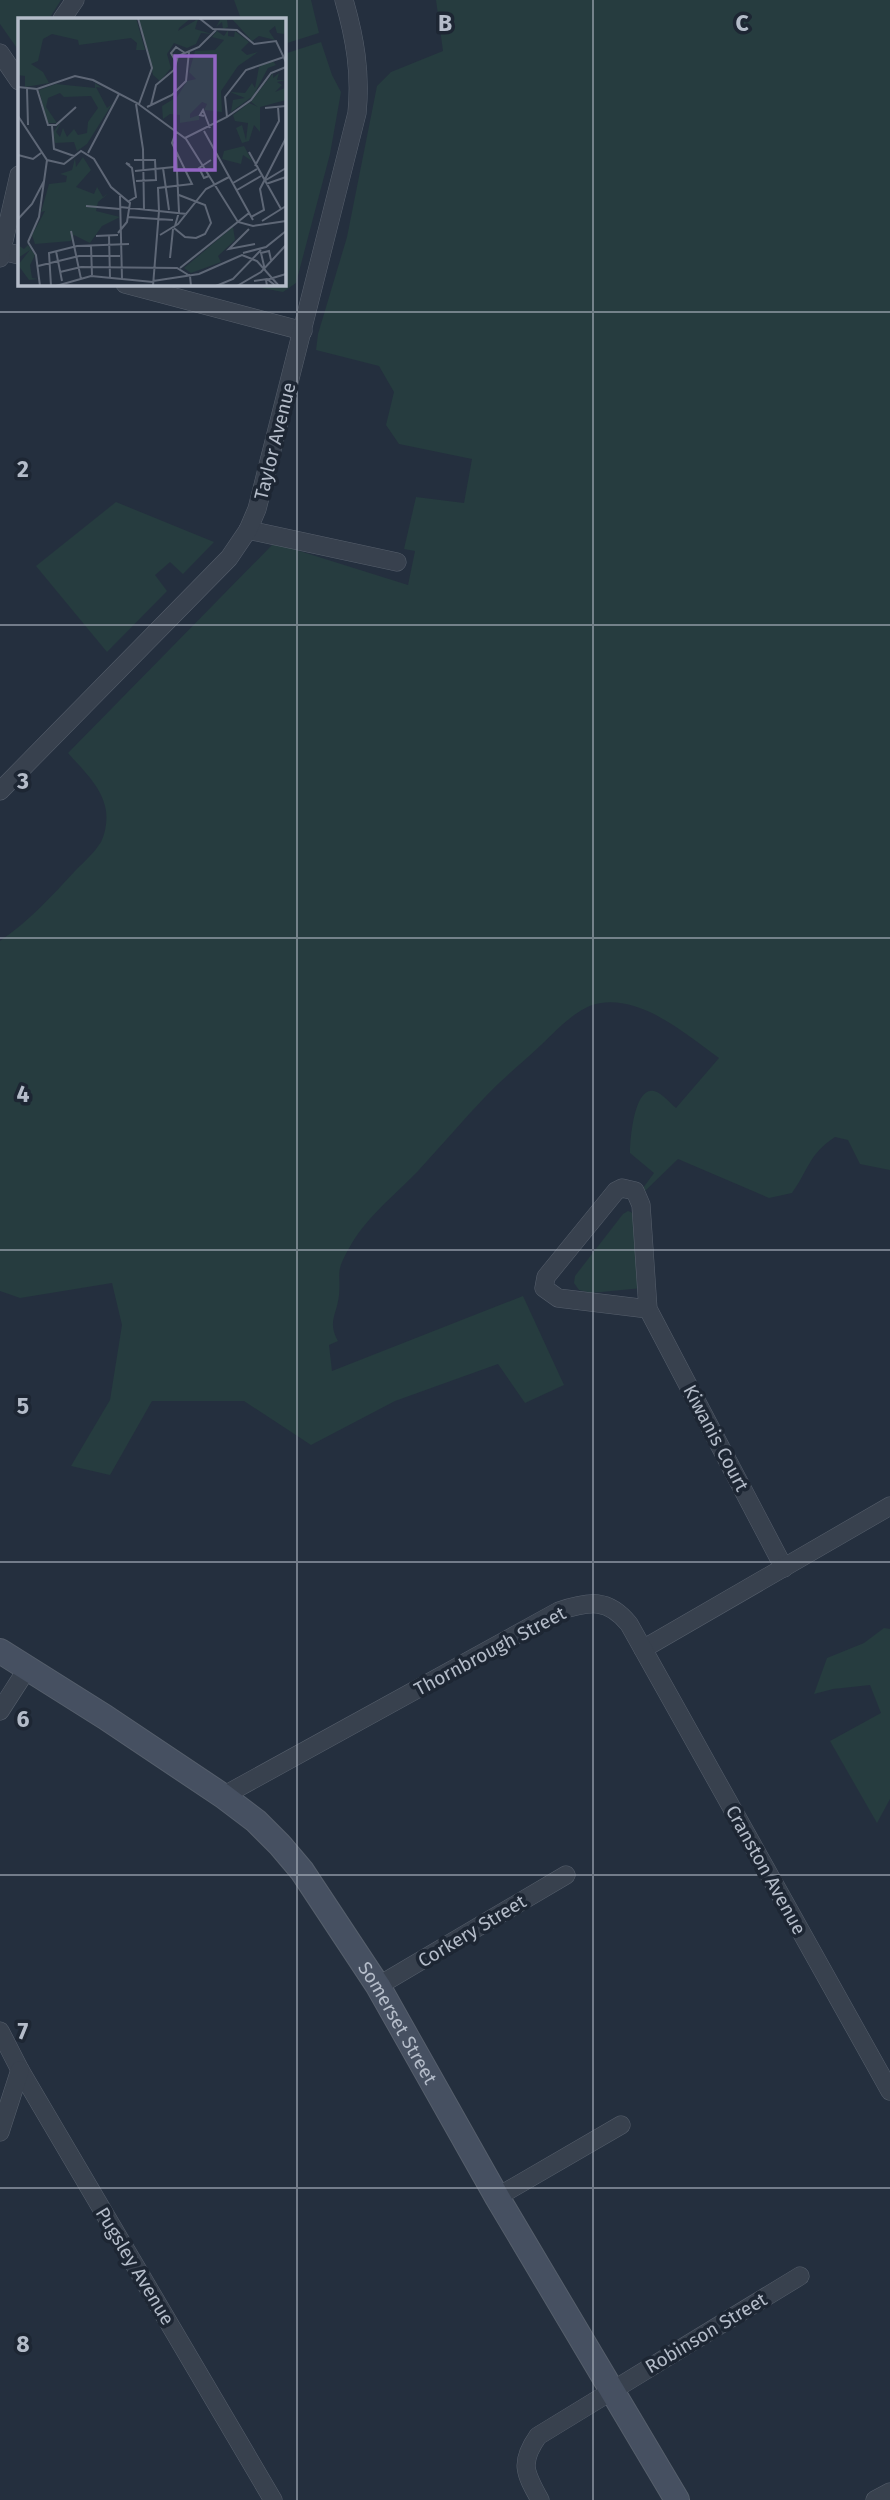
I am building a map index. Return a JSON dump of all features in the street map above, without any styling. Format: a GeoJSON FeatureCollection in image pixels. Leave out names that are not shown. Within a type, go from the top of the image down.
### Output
{"type":"FeatureCollection","features":[{"type":"Feature","properties":{"kind":"main road","name":"Somerset Street"},"geometry":{"type":"LineString","coordinates":[[0,1651],[223,1796],[256,1821],[287,1853],[320,1896],[378,1986],[497,2197],[677,2500]]}},
{"type":"Feature","properties":{"kind":"street"},"geometry":{"type":"LineString","coordinates":[[63,18],[75,0]]}},
{"type":"Feature","properties":{"kind":"street","name":"Taylor Avenue"},"geometry":{"type":"LineString","coordinates":[[0,791],[229,558],[248,530],[257,509],[357,113],[357,51],[344,0]]}},
{"type":"Feature","properties":{"kind":"street"},"geometry":{"type":"LineString","coordinates":[[0,53],[18,80]]}},
{"type":"Feature","properties":{"kind":"street"},"geometry":{"type":"LineString","coordinates":[[7,255],[18,182]]}},
{"type":"Feature","properties":{"kind":"street"},"geometry":{"type":"LineString","coordinates":[[129,285],[303,331]]}},
{"type":"Feature","properties":{"kind":"street"},"geometry":{"type":"LineString","coordinates":[[248,530],[397,562]]}},
{"type":"Feature","properties":{"kind":"street","name":"Kiwanis Court"},"geometry":{"type":"LineString","coordinates":[[648,1309],[558,1298],[551,1296],[544,1288],[546,1277],[616,1191],[622,1188],[635,1191],[642,1205],[648,1309],[784,1568]]}},
{"type":"Feature","properties":{"kind":"street"},"geometry":{"type":"LineString","coordinates":[[643,1649],[890,1506]]}},
{"type":"Feature","properties":{"kind":"street","name":"Thornbrough Street"},"geometry":{"type":"LineString","coordinates":[[223,1796],[559,1611],[577,1605],[611,1607],[629,1624],[643,1649]]}},
{"type":"Feature","properties":{"kind":"street","name":"Cranston Avenue"},"geometry":{"type":"LineString","coordinates":[[643,1649],[890,2091]]}},
{"type":"Feature","properties":{"kind":"street"},"geometry":{"type":"LineString","coordinates":[[0,1711],[27,1669]]}},
{"type":"Feature","properties":{"kind":"street","name":"Corkery Street"},"geometry":{"type":"LineString","coordinates":[[378,1986],[566,1875]]}},
{"type":"Feature","properties":{"kind":"street","name":"Pugsley Avenue"},"geometry":{"type":"LineString","coordinates":[[0,2031],[20,2070],[273,2500]]}},
{"type":"Feature","properties":{"kind":"street"},"geometry":{"type":"LineString","coordinates":[[0,2133],[20,2070]]}},
{"type":"Feature","properties":{"kind":"street"},"geometry":{"type":"LineString","coordinates":[[497,2197],[621,2124]]}},
{"type":"Feature","properties":{"kind":"street","name":"Robinson Street"},"geometry":{"type":"LineString","coordinates":[[540,2500],[527,2477],[525,2461],[528,2449],[538,2436],[800,2276]]}},
{"type":"Feature","properties":{"kind":"street"},"geometry":{"type":"LineString","coordinates":[[875,2500],[890,2492]]}},
{"type":"Feature","properties":{"kind":"green space"},"geometry":{"type":"Polygon","coordinates":[[[0,0],[61,0],[50,18],[18,18],[18,50],[0,24],[0,0]]]}},
{"type":"Feature","properties":{"kind":"green space"},"geometry":{"type":"Polygon","coordinates":[[[234,0],[311,0],[319,33],[285,44],[285,18],[241,18],[234,0]]]}},
{"type":"Feature","properties":{"kind":"green space"},"geometry":{"type":"Polygon","coordinates":[[[436,0],[890,0],[890,1170],[860,1164],[848,1140],[835,1137],[814,1156],[792,1193],[769,1198],[678,1159],[645,1191],[643,1188],[654,1173],[630,1153],[635,1115],[642,1097],[647,1092],[654,1091],[676,1108],[719,1058],[679,1029],[649,1012],[617,1003],[592,1005],[568,1020],[493,1089],[355,1238],[340,1268],[339,1295],[333,1323],[338,1341],[329,1345],[332,1371],[523,1296],[564,1385],[525,1403],[498,1364],[395,1401],[311,1445],[244,1401],[152,1401],[110,1475],[71,1466],[110,1400],[122,1325],[112,1283],[20,1298],[0,1291],[0,941],[49,899],[92,854],[103,838],[106,810],[103,798],[90,777],[68,753],[274,543],[408,585],[415,551],[404,549],[416,497],[464,503],[472,459],[399,444],[386,425],[394,392],[379,366],[316,350],[318,334],[347,237],[377,86],[391,72],[443,51],[436,0]]]}},
{"type":"Feature","properties":{"kind":"green space"},"geometry":{"type":"Polygon","coordinates":[[[321,42],[341,92],[330,154],[296,283],[283,292],[245,285],[285,285],[285,54],[321,42]]]}},
{"type":"Feature","properties":{"kind":"green space"},"geometry":{"type":"Polygon","coordinates":[[[116,502],[214,542],[183,574],[170,562],[155,575],[167,591],[107,652],[36,566],[116,502]]]}},
{"type":"Feature","properties":{"kind":"green space"},"geometry":{"type":"Polygon","coordinates":[[[628,1211],[633,1213],[642,1288],[591,1293],[579,1290],[574,1283],[575,1276],[628,1211]]]}},
{"type":"Feature","properties":{"kind":"green space"},"geometry":{"type":"Polygon","coordinates":[[[884,1628],[890,1629],[890,1799],[877,1823],[830,1741],[881,1713],[870,1685],[814,1694],[827,1658],[864,1643],[884,1628]]]}}]}
